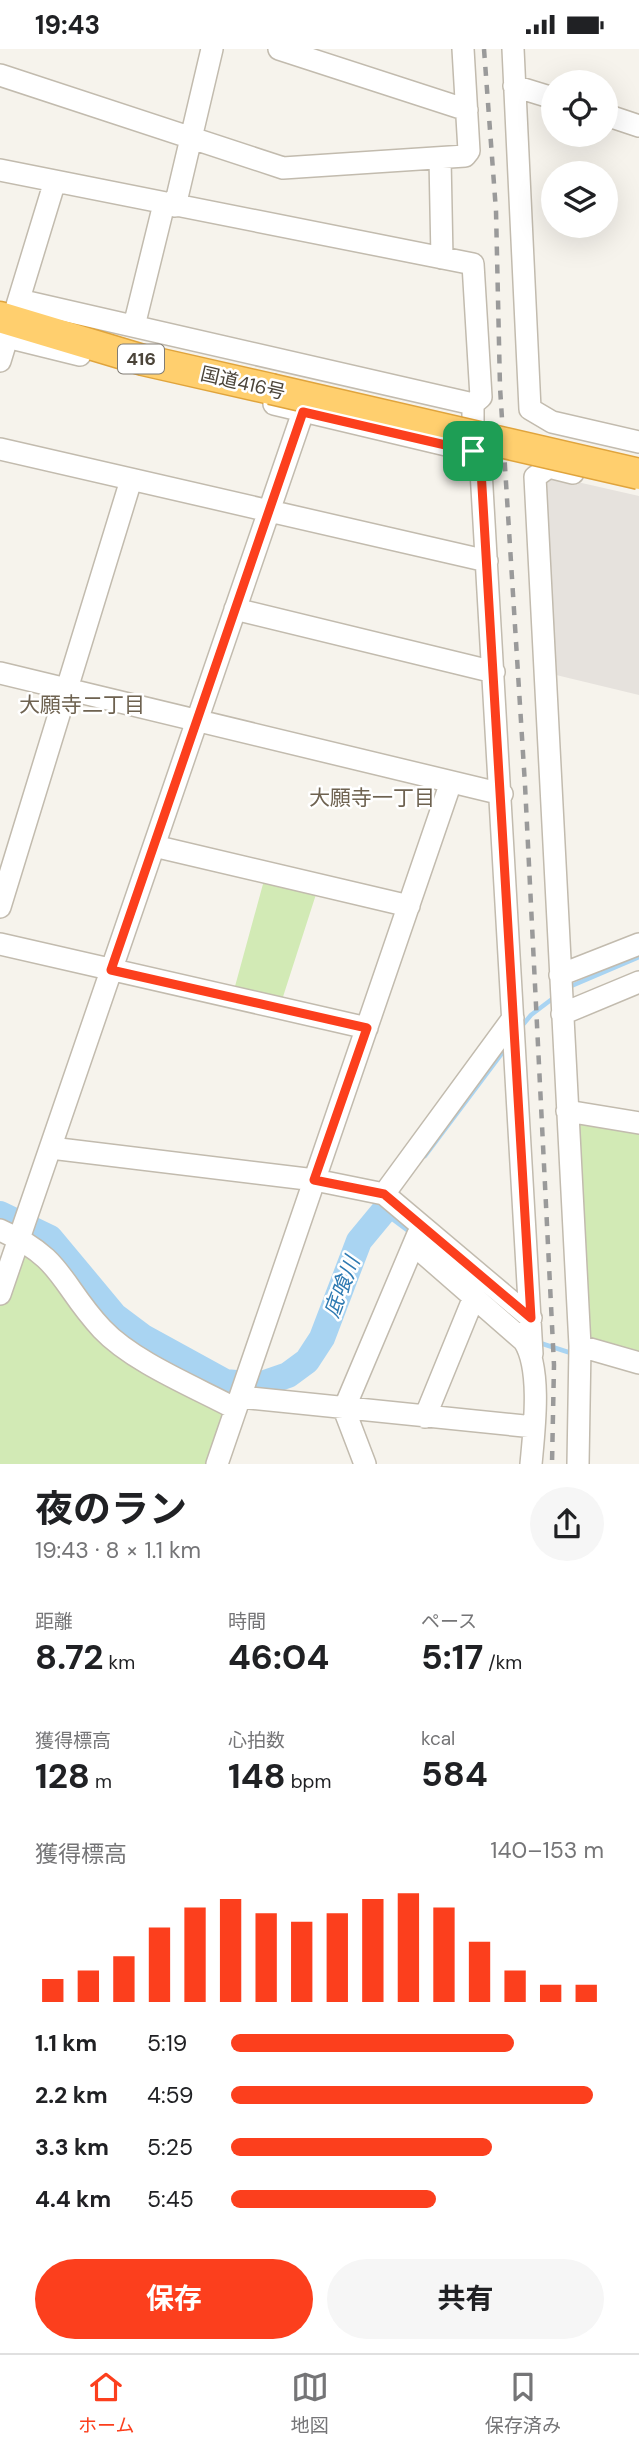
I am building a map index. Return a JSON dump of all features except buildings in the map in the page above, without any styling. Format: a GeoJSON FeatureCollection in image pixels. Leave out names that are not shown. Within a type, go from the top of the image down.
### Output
{"type":"FeatureCollection","features":[{"type":"Feature","properties":{"kind":"highway","name":"国道416号"},"geometry":{"type":"LineString","coordinates":[[10,318],[146,341],[272,380],[639,474]]}},
{"type":"Feature","properties":{"kind":"highway","name":"国道416号"},"geometry":{"type":"LineString","coordinates":[[272,380],[639,456]]}},
{"type":"Feature","properties":{"kind":"street"},"geometry":{"type":"LineString","coordinates":[[134,326],[191,139],[212,49]]}},
{"type":"Feature","properties":{"kind":"street"},"geometry":{"type":"LineString","coordinates":[[279,49],[467,110]]}},
{"type":"Feature","properties":{"kind":"street"},"geometry":{"type":"LineString","coordinates":[[0,75],[283,168],[465,156],[469,151],[463,49]]}},
{"type":"Feature","properties":{"kind":"street"},"geometry":{"type":"LineString","coordinates":[[513,49],[530,409],[552,422],[639,442]]}},
{"type":"Feature","properties":{"kind":"street"},"geometry":{"type":"LineString","coordinates":[[514,86],[541,94]]}},
{"type":"Feature","properties":{"kind":"street"},"geometry":{"type":"LineString","coordinates":[[618,119],[639,126]]}},
{"type":"Feature","properties":{"kind":"street"},"geometry":{"type":"LineString","coordinates":[[440,158],[442,258]]}},
{"type":"Feature","properties":{"kind":"street"},"geometry":{"type":"LineString","coordinates":[[0,170],[473,264],[481,397],[473,404],[473,451]]}},
{"type":"Feature","properties":{"kind":"street"},"geometry":{"type":"LineString","coordinates":[[0,361],[10,318],[55,181]]}},
{"type":"Feature","properties":{"kind":"street"},"geometry":{"type":"LineString","coordinates":[[10,318],[134,326],[473,404]]}},
{"type":"Feature","properties":{"kind":"street"},"geometry":{"type":"LineString","coordinates":[[10,318],[303,412],[480,453],[531,1318],[534,1427],[531,1464]]}},
{"type":"Feature","properties":{"kind":"street"},"geometry":{"type":"LineString","coordinates":[[0,1294],[10,1234],[51,1148],[303,412]]}},
{"type":"Feature","properties":{"kind":"street"},"geometry":{"type":"LineString","coordinates":[[549,467],[552,422]]}},
{"type":"Feature","properties":{"kind":"street"},"geometry":{"type":"LineString","coordinates":[[0,450],[487,561]]}},
{"type":"Feature","properties":{"kind":"street"},"geometry":{"type":"LineString","coordinates":[[578,1464],[580,1346],[535,477],[549,467],[639,488]]}},
{"type":"Feature","properties":{"kind":"street"},"geometry":{"type":"LineString","coordinates":[[0,907],[131,480]]}},
{"type":"Feature","properties":{"kind":"street"},"geometry":{"type":"LineString","coordinates":[[235,609],[494,672]]}},
{"type":"Feature","properties":{"kind":"street"},"geometry":{"type":"LineString","coordinates":[[0,673],[502,794]]}},
{"type":"Feature","properties":{"kind":"street"},"geometry":{"type":"LineString","coordinates":[[217,1464],[451,782]]}},
{"type":"Feature","properties":{"kind":"street"},"geometry":{"type":"LineString","coordinates":[[154,846],[409,906]]}},
{"type":"Feature","properties":{"kind":"street"},"geometry":{"type":"LineString","coordinates":[[0,944],[367,1028]]}},
{"type":"Feature","properties":{"kind":"street"},"geometry":{"type":"LineString","coordinates":[[560,975],[639,944]]}},
{"type":"Feature","properties":{"kind":"street"},"geometry":{"type":"LineString","coordinates":[[562,1014],[639,982]]}},
{"type":"Feature","properties":{"kind":"street"},"geometry":{"type":"LineString","coordinates":[[384,1194],[513,1019]]}},
{"type":"Feature","properties":{"kind":"street"},"geometry":{"type":"LineString","coordinates":[[567,1111],[639,1123]]}},
{"type":"Feature","properties":{"kind":"street"},"geometry":{"type":"LineString","coordinates":[[51,1148],[314,1180],[384,1194],[474,1297],[524,1341],[532,1354]]}},
{"type":"Feature","properties":{"kind":"street"},"geometry":{"type":"LineString","coordinates":[[10,1234],[44,1253],[103,1330],[132,1352],[238,1403],[344,1409],[534,1427]]}},
{"type":"Feature","properties":{"kind":"street"},"geometry":{"type":"LineString","coordinates":[[418,1235],[531,1318]]}},
{"type":"Feature","properties":{"kind":"street"},"geometry":{"type":"LineString","coordinates":[[365,1464],[344,1409],[418,1235]]}},
{"type":"Feature","properties":{"kind":"street"},"geometry":{"type":"LineString","coordinates":[[425,1417],[474,1297]]}},
{"type":"Feature","properties":{"kind":"street"},"geometry":{"type":"LineString","coordinates":[[580,1346],[639,1363]]}},
{"type":"Feature","properties":{"kind":"shaded area"},"geometry":{"type":"Polygon","coordinates":[[[551,476],[639,496],[639,695],[552,674],[546,480],[551,476]]]}},
{"type":"Feature","properties":{"kind":"green space"},"geometry":{"type":"Polygon","coordinates":[[[266,873],[319,885],[281,1003],[234,990],[266,873]]]}},
{"type":"Feature","properties":{"kind":"green space"},"geometry":{"type":"Polygon","coordinates":[[[567,1118],[639,1130],[639,1358],[579,1341],[567,1118]]]}},
{"type":"Feature","properties":{"kind":"green space"},"geometry":{"type":"Polygon","coordinates":[[[20,1238],[112,1337],[236,1409],[217,1464],[0,1464],[0,1295],[20,1238]]]}},
{"type":"Feature","properties":{"kind":"waterway","name":"底喰川"},"geometry":{"type":"LineString","coordinates":[[569,987],[639,957]]}},
{"type":"Feature","properties":{"kind":"waterway","name":"底喰川"},"geometry":{"type":"LineString","coordinates":[[521,1027],[531,1015],[556,996]]}},
{"type":"Feature","properties":{"kind":"waterway","name":"底喰川"},"geometry":{"type":"LineString","coordinates":[[425,1156],[506,1048]]}},
{"type":"Feature","properties":{"kind":"waterway"},"geometry":{"type":"LineString","coordinates":[[388,1205],[383,1212],[411,1233]]}},
{"type":"Feature","properties":{"kind":"waterway","name":"底喰川"},"geometry":{"type":"LineString","coordinates":[[0,1214],[50,1238],[115,1316],[143,1337],[225,1382],[259,1385],[288,1375],[307,1361],[322,1338],[359,1241],[383,1212]]}},
{"type":"Feature","properties":{"kind":"waterway"},"geometry":{"type":"LineString","coordinates":[[540,1343],[574,1354]]}},
{"type":"Feature","properties":{"kind":"railway"},"geometry":{"type":"LineString","coordinates":[[484,49],[496,211],[500,387],[525,785],[554,1365],[552,1464]]}},
{"type":"Feature","properties":{"kind":"district","name":"大願寺二丁目"},"geometry":{"type":"Point","coordinates":[82,705]}},
{"type":"Feature","properties":{"kind":"district","name":"大願寺一丁目"},"geometry":{"type":"Point","coordinates":[372,798]}},
{"type":"Feature","properties":{"kind":"route"},"geometry":{"type":"LineString","coordinates":[[303,412],[473,451],[480,453],[531,1318],[384,1194],[314,1180],[367,1028],[111,970],[303,412]]}}]}
